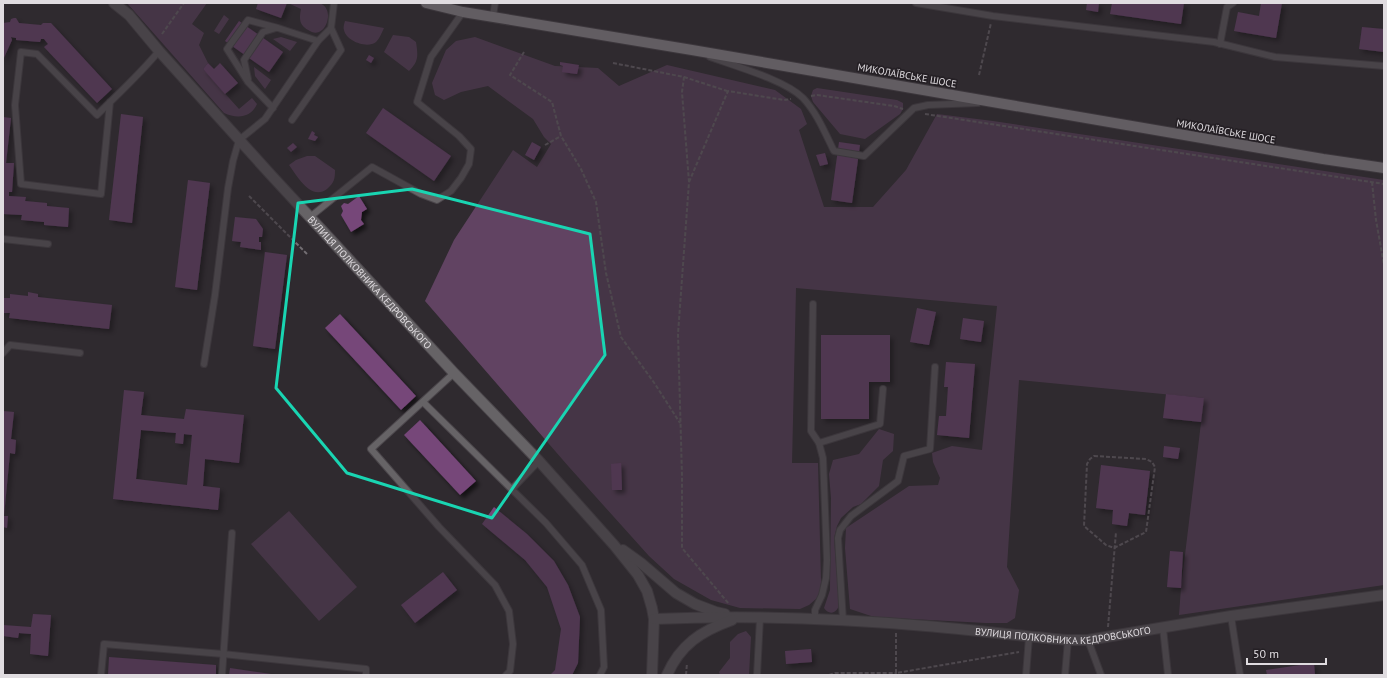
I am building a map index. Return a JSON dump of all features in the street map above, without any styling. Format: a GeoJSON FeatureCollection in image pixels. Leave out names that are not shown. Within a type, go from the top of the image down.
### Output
{"type":"FeatureCollection","features":[{"type":"Feature","properties":{"kind":"main road","name":"МИКОЛАЇВСЬКЕ ШОСЕ"},"geometry":{"type":"LineString","coordinates":[[426,3],[463,12],[1322,159],[1384,168]]}},
{"type":"Feature","properties":{"kind":"street","name":"ВУЛИЦЯ ПОЛКОВНИКА КЕДРОВСЬКОГО"},"geometry":{"type":"LineString","coordinates":[[114,3],[129,15],[239,140],[454,372],[539,461],[614,545],[638,575],[646,591],[654,619],[740,617],[815,619],[896,624],[1029,637],[1088,640],[1230,616],[1384,595]]}},
{"type":"Feature","properties":{"kind":"street","name":"ВУЛИЦЯ ПОЛКОВНИКА КЕДРОВСЬКОГО"},"geometry":{"type":"LineString","coordinates":[[124,3],[129,15]]}},
{"type":"Feature","properties":{"kind":"street","name":"ВУЛИЦЯ ПОЛКОВНИКА КЕДРОВСЬКОГО"},"geometry":{"type":"LineString","coordinates":[[614,545],[640,563],[676,594],[695,604],[716,612],[740,617]]}},
{"type":"Feature","properties":{"kind":"street","name":"ВУЛИЦЯ ПОЛКОВНИКА КЕДРОВСЬКОГО"},"geometry":{"type":"LineString","coordinates":[[667,675],[678,655],[688,643],[718,625],[740,617]]}},
{"type":"Feature","properties":{"kind":"street"},"geometry":{"type":"LineString","coordinates":[[652,675],[654,619]]}},
{"type":"Feature","properties":{"kind":"lane"},"geometry":{"type":"LineString","coordinates":[[292,120],[341,50],[331,28],[334,3]]}},
{"type":"Feature","properties":{"kind":"lane"},"geometry":{"type":"LineString","coordinates":[[492,16],[495,3]]}},
{"type":"Feature","properties":{"kind":"lane"},"geometry":{"type":"LineString","coordinates":[[916,3],[993,16],[1214,42],[1275,57],[1384,66]]}},
{"type":"Feature","properties":{"kind":"lane"},"geometry":{"type":"LineString","coordinates":[[1220,44],[1227,8],[1233,3]]}},
{"type":"Feature","properties":{"kind":"lane"},"geometry":{"type":"LineString","coordinates":[[310,217],[372,167],[421,194],[437,200],[451,191],[469,164],[471,149],[459,136],[418,102],[431,57],[463,12]]}},
{"type":"Feature","properties":{"kind":"lane"},"geometry":{"type":"LineString","coordinates":[[273,108],[248,82],[227,49],[248,20],[318,41]]}},
{"type":"Feature","properties":{"kind":"lane"},"geometry":{"type":"LineString","coordinates":[[248,82],[244,60],[263,32],[278,28]]}},
{"type":"Feature","properties":{"kind":"lane"},"geometry":{"type":"LineString","coordinates":[[204,364],[215,295],[228,188],[239,140],[265,119],[318,41],[331,28]]}},
{"type":"Feature","properties":{"kind":"lane"},"geometry":{"type":"LineString","coordinates":[[692,50],[783,84],[802,98],[815,114],[834,151],[864,156],[914,108],[928,105],[993,102]]}},
{"type":"Feature","properties":{"kind":"lane"},"geometry":{"type":"LineString","coordinates":[[110,102],[101,194],[21,184],[15,105],[21,52],[37,54],[97,115],[160,51]]}},
{"type":"Feature","properties":{"kind":"lane"},"geometry":{"type":"LineString","coordinates":[[3,240],[48,244]]}},
{"type":"Feature","properties":{"kind":"lane"},"geometry":{"type":"LineString","coordinates":[[813,304],[811,431],[819,444],[823,458],[827,560],[826,578],[822,595],[815,610],[815,619]]}},
{"type":"Feature","properties":{"kind":"lane"},"geometry":{"type":"LineString","coordinates":[[3,353],[10,345],[80,353]]}},
{"type":"Feature","properties":{"kind":"lane"},"geometry":{"type":"LineString","coordinates":[[843,621],[838,538],[840,530],[851,516],[898,481],[904,456],[930,449],[935,367]]}},
{"type":"Feature","properties":{"kind":"lane"},"geometry":{"type":"LineString","coordinates":[[454,372],[371,449],[439,527],[495,585],[509,611],[510,618],[513,644],[510,671],[506,675]]}},
{"type":"Feature","properties":{"kind":"lane"},"geometry":{"type":"LineString","coordinates":[[819,444],[880,424],[883,389]]}},
{"type":"Feature","properties":{"kind":"lane"},"geometry":{"type":"LineString","coordinates":[[423,402],[546,523],[582,565],[601,610],[604,667],[600,675]]}},
{"type":"Feature","properties":{"kind":"lane"},"geometry":{"type":"LineString","coordinates":[[512,489],[539,461]]}},
{"type":"Feature","properties":{"kind":"lane"},"geometry":{"type":"LineString","coordinates":[[222,675],[232,533]]}},
{"type":"Feature","properties":{"kind":"lane"},"geometry":{"type":"LineString","coordinates":[[1230,616],[1240,675]]}},
{"type":"Feature","properties":{"kind":"lane"},"geometry":{"type":"LineString","coordinates":[[757,675],[760,618]]}},
{"type":"Feature","properties":{"kind":"lane"},"geometry":{"type":"LineString","coordinates":[[1163,628],[1168,675]]}},
{"type":"Feature","properties":{"kind":"lane"},"geometry":{"type":"LineString","coordinates":[[1026,675],[1029,637]]}},
{"type":"Feature","properties":{"kind":"lane"},"geometry":{"type":"LineString","coordinates":[[1065,675],[1068,640]]}},
{"type":"Feature","properties":{"kind":"lane"},"geometry":{"type":"LineString","coordinates":[[1088,640],[1101,675]]}},
{"type":"Feature","properties":{"kind":"lane"},"geometry":{"type":"LineString","coordinates":[[101,675],[104,644],[223,654],[366,669],[366,675]]}},
{"type":"Feature","properties":{"kind":"path"},"geometry":{"type":"LineString","coordinates":[[162,34],[184,3]]}},
{"type":"Feature","properties":{"kind":"path"},"geometry":{"type":"LineString","coordinates":[[980,75],[993,16]]}},
{"type":"Feature","properties":{"kind":"path"},"geometry":{"type":"LineString","coordinates":[[524,52],[510,75],[552,102],[562,136],[581,169],[596,202],[606,273],[621,337],[655,384],[681,424]]}},
{"type":"Feature","properties":{"kind":"path"},"geometry":{"type":"LineString","coordinates":[[613,63],[684,77],[728,91],[784,100],[817,95],[894,106],[920,114],[1384,184]]}},
{"type":"Feature","properties":{"kind":"path"},"geometry":{"type":"LineString","coordinates":[[684,77],[682,92],[689,182],[678,334],[682,476],[682,548],[740,617]]}},
{"type":"Feature","properties":{"kind":"path"},"geometry":{"type":"LineString","coordinates":[[689,182],[728,91]]}},
{"type":"Feature","properties":{"kind":"path"},"geometry":{"type":"LineString","coordinates":[[545,145],[562,136]]}},
{"type":"Feature","properties":{"kind":"path"},"geometry":{"type":"LineString","coordinates":[[1372,182],[1376,220],[1384,265]]}},
{"type":"Feature","properties":{"kind":"path"},"geometry":{"type":"LineString","coordinates":[[249,196],[307,254]]}},
{"type":"Feature","properties":{"kind":"path"},"geometry":{"type":"LineString","coordinates":[[1094,456],[1146,459],[1152,462],[1155,467],[1146,532],[1114,548],[1106,545],[1084,526],[1087,464],[1094,456]]}},
{"type":"Feature","properties":{"kind":"path"},"geometry":{"type":"LineString","coordinates":[[1107,638],[1116,532]]}},
{"type":"Feature","properties":{"kind":"path"},"geometry":{"type":"LineString","coordinates":[[896,624],[896,674]]}},
{"type":"Feature","properties":{"kind":"path"},"geometry":{"type":"LineString","coordinates":[[829,675],[835,672],[896,674],[1028,650]]}},
{"type":"Feature","properties":{"kind":"path"},"geometry":{"type":"LineString","coordinates":[[686,675],[687,663]]}},
{"type":"Feature","properties":{"kind":"highlighted area"},"geometry":{"type":"Polygon","coordinates":[[[412,189],[590,234],[605,355],[492,518],[347,473],[276,388],[298,203],[412,189]]]}},
{"type":"Feature","properties":{"kind":"shaded area"},"geometry":{"type":"Polygon","coordinates":[[[312,2],[323,5],[328,13],[325,26],[317,33],[306,29],[301,22],[301,9],[288,3],[312,2]]]}},
{"type":"Feature","properties":{"kind":"shaded area"},"geometry":{"type":"Polygon","coordinates":[[[127,3],[207,3],[192,24],[204,33],[199,45],[208,63],[203,69],[239,109],[252,98],[257,104],[254,109],[247,115],[243,116],[234,116],[224,113],[127,3]]]}},
{"type":"Feature","properties":{"kind":"shaded area"},"geometry":{"type":"Polygon","coordinates":[[[224,15],[229,19],[219,34],[214,31],[224,15]]]}},
{"type":"Feature","properties":{"kind":"shaded area"},"geometry":{"type":"Polygon","coordinates":[[[345,21],[384,28],[376,42],[367,45],[357,43],[349,38],[344,28],[345,21]]]}},
{"type":"Feature","properties":{"kind":"shaded area"},"geometry":{"type":"Polygon","coordinates":[[[393,35],[409,37],[416,42],[417,58],[415,64],[409,71],[384,52],[393,35]]]}},
{"type":"Feature","properties":{"kind":"shaded area"},"geometry":{"type":"Polygon","coordinates":[[[281,37],[297,42],[290,51],[273,39],[281,37]]]}},
{"type":"Feature","properties":{"kind":"shaded area"},"geometry":{"type":"Polygon","coordinates":[[[475,37],[555,66],[598,68],[619,86],[667,65],[775,90],[801,109],[807,124],[799,130],[824,207],[873,207],[906,170],[937,114],[993,121],[1384,180],[1384,585],[1179,615],[1204,398],[1019,380],[1007,567],[1019,590],[1015,618],[1007,623],[986,623],[874,617],[850,609],[845,548],[846,528],[909,486],[938,485],[940,478],[933,462],[932,453],[952,446],[982,450],[997,306],[796,288],[792,463],[818,463],[820,592],[817,598],[809,605],[800,609],[740,608],[711,600],[674,579],[649,556],[569,467],[425,301],[454,240],[513,150],[537,167],[551,144],[544,137],[533,119],[488,86],[461,92],[444,100],[435,95],[432,83],[446,50],[456,41],[475,37]]]}},
{"type":"Feature","properties":{"kind":"shaded area"},"geometry":{"type":"Polygon","coordinates":[[[254,67],[271,80],[265,89],[255,76],[254,67]]]}},
{"type":"Feature","properties":{"kind":"shaded area"},"geometry":{"type":"Polygon","coordinates":[[[817,88],[897,100],[903,103],[903,109],[900,114],[865,139],[840,134],[813,102],[811,96],[813,90],[817,88]]]}},
{"type":"Feature","properties":{"kind":"shaded area"},"geometry":{"type":"Polygon","coordinates":[[[307,156],[315,156],[335,170],[334,181],[327,189],[321,192],[315,192],[305,186],[289,165],[296,160],[307,156]]]}},
{"type":"Feature","properties":{"kind":"shaded area"},"geometry":{"type":"Polygon","coordinates":[[[879,429],[894,434],[893,451],[883,460],[879,486],[861,504],[853,507],[841,518],[837,526],[834,538],[839,604],[837,610],[831,613],[824,608],[830,590],[831,498],[829,474],[833,460],[859,454],[879,429]]]}},
{"type":"Feature","properties":{"kind":"shaded area"},"geometry":{"type":"Polygon","coordinates":[[[289,511],[357,587],[319,621],[251,544],[289,511]]]}},
{"type":"Feature","properties":{"kind":"shaded area"},"geometry":{"type":"Polygon","coordinates":[[[746,631],[751,637],[749,675],[720,675],[719,672],[730,658],[730,642],[738,634],[746,631]]]}},
{"type":"Feature","properties":{"kind":"building"},"geometry":{"type":"Polygon","coordinates":[[[258,3],[287,3],[281,18],[256,9],[258,3]]]}},
{"type":"Feature","properties":{"kind":"building"},"geometry":{"type":"Polygon","coordinates":[[[1087,3],[1099,3],[1098,12],[1086,10],[1087,3]]]}},
{"type":"Feature","properties":{"kind":"building"},"geometry":{"type":"Polygon","coordinates":[[[1112,3],[1184,3],[1181,24],[1110,14],[1112,3]]]}},
{"type":"Feature","properties":{"kind":"building"},"geometry":{"type":"Polygon","coordinates":[[[1261,3],[1282,3],[1276,38],[1234,31],[1238,12],[1259,16],[1261,3]]]}},
{"type":"Feature","properties":{"kind":"building"},"geometry":{"type":"Polygon","coordinates":[[[16,18],[19,23],[41,25],[43,23],[51,23],[112,89],[97,103],[44,47],[48,44],[44,39],[41,39],[40,42],[16,40],[16,38],[11,37],[12,40],[3,60],[3,23],[10,22],[11,19],[16,18]]]}},
{"type":"Feature","properties":{"kind":"building"},"geometry":{"type":"Polygon","coordinates":[[[239,21],[283,52],[269,72],[225,41],[239,21]]]}},
{"type":"Feature","properties":{"kind":"building"},"geometry":{"type":"Polygon","coordinates":[[[1362,27],[1384,29],[1384,52],[1359,49],[1362,27]]]}},
{"type":"Feature","properties":{"kind":"building"},"geometry":{"type":"Polygon","coordinates":[[[369,55],[374,58],[371,63],[366,60],[369,55]]]}},
{"type":"Feature","properties":{"kind":"building"},"geometry":{"type":"Polygon","coordinates":[[[560,62],[579,65],[577,74],[562,72],[563,66],[560,65],[560,62]]]}},
{"type":"Feature","properties":{"kind":"building"},"geometry":{"type":"Polygon","coordinates":[[[208,63],[214,69],[220,63],[238,83],[225,94],[203,69],[208,63]]]}},
{"type":"Feature","properties":{"kind":"building"},"geometry":{"type":"Polygon","coordinates":[[[383,108],[451,156],[434,181],[366,133],[383,108]]]}},
{"type":"Feature","properties":{"kind":"building"},"geometry":{"type":"Polygon","coordinates":[[[121,114],[143,117],[132,223],[109,220],[121,114]]]}},
{"type":"Feature","properties":{"kind":"building"},"geometry":{"type":"Polygon","coordinates":[[[3,117],[11,118],[6,163],[14,163],[12,192],[9,192],[9,196],[26,197],[25,201],[47,203],[47,206],[69,208],[68,227],[44,225],[44,222],[21,220],[22,215],[3,214],[3,117]]]}},
{"type":"Feature","properties":{"kind":"building"},"geometry":{"type":"Polygon","coordinates":[[[312,131],[315,133],[314,135],[318,137],[315,141],[308,139],[312,131]]]}},
{"type":"Feature","properties":{"kind":"building"},"geometry":{"type":"Polygon","coordinates":[[[532,142],[541,147],[534,160],[525,155],[532,142]]]}},
{"type":"Feature","properties":{"kind":"building"},"geometry":{"type":"Polygon","coordinates":[[[839,142],[860,145],[852,203],[831,200],[839,142]]]}},
{"type":"Feature","properties":{"kind":"building"},"geometry":{"type":"Polygon","coordinates":[[[293,143],[297,147],[291,152],[287,148],[293,143]]]}},
{"type":"Feature","properties":{"kind":"building"},"geometry":{"type":"Polygon","coordinates":[[[825,153],[828,164],[820,166],[816,155],[825,153]]]}},
{"type":"Feature","properties":{"kind":"building"},"geometry":{"type":"Polygon","coordinates":[[[188,180],[210,183],[197,290],[175,287],[188,180]]]}},
{"type":"Feature","properties":{"kind":"building"},"geometry":{"type":"Polygon","coordinates":[[[359,196],[367,209],[362,212],[361,220],[364,224],[351,232],[341,215],[343,211],[341,206],[344,203],[348,204],[359,196]]]}},
{"type":"Feature","properties":{"kind":"building"},"geometry":{"type":"Polygon","coordinates":[[[235,217],[256,219],[263,229],[262,237],[259,237],[259,242],[261,242],[261,250],[240,247],[241,242],[232,241],[235,217]]]}},
{"type":"Feature","properties":{"kind":"building"},"geometry":{"type":"Polygon","coordinates":[[[265,252],[287,255],[275,349],[253,346],[265,252]]]}},
{"type":"Feature","properties":{"kind":"building"},"geometry":{"type":"Polygon","coordinates":[[[28,292],[38,294],[38,297],[112,305],[109,329],[9,318],[10,313],[3,313],[3,298],[10,298],[10,294],[28,296],[28,292]]]}},
{"type":"Feature","properties":{"kind":"building"},"geometry":{"type":"Polygon","coordinates":[[[917,308],[936,312],[929,345],[910,342],[917,308]]]}},
{"type":"Feature","properties":{"kind":"building"},"geometry":{"type":"Polygon","coordinates":[[[340,314],[416,396],[401,410],[325,328],[340,314]]]}},
{"type":"Feature","properties":{"kind":"building"},"geometry":{"type":"Polygon","coordinates":[[[963,318],[984,321],[981,342],[960,339],[963,318]]]}},
{"type":"Feature","properties":{"kind":"building"},"geometry":{"type":"Polygon","coordinates":[[[821,335],[890,335],[890,382],[869,382],[869,419],[821,419],[821,335]]]}},
{"type":"Feature","properties":{"kind":"building"},"geometry":{"type":"Polygon","coordinates":[[[946,362],[975,364],[969,438],[937,435],[939,416],[946,416],[948,387],[944,387],[946,362]]]}},
{"type":"Feature","properties":{"kind":"building"},"geometry":{"type":"Polygon","coordinates":[[[124,390],[144,392],[141,415],[184,419],[186,409],[244,415],[239,463],[205,459],[203,486],[220,488],[218,510],[113,499],[124,390]],[[141,430],[136,479],[187,485],[192,435],[184,434],[183,444],[175,443],[176,433],[141,430]]]}},
{"type":"Feature","properties":{"kind":"building"},"geometry":{"type":"Polygon","coordinates":[[[1166,394],[1204,398],[1201,422],[1163,418],[1166,394]]]}},
{"type":"Feature","properties":{"kind":"building"},"geometry":{"type":"Polygon","coordinates":[[[3,411],[14,412],[11,439],[16,440],[15,454],[10,453],[4,516],[3,516],[3,411]]]}},
{"type":"Feature","properties":{"kind":"building"},"geometry":{"type":"Polygon","coordinates":[[[420,420],[476,481],[460,495],[404,435],[420,420]]]}},
{"type":"Feature","properties":{"kind":"building"},"geometry":{"type":"Polygon","coordinates":[[[1164,446],[1180,448],[1178,459],[1163,457],[1164,446]]]}},
{"type":"Feature","properties":{"kind":"building"},"geometry":{"type":"Polygon","coordinates":[[[621,463],[622,490],[612,490],[611,464],[621,463]]]}},
{"type":"Feature","properties":{"kind":"building"},"geometry":{"type":"Polygon","coordinates":[[[1101,465],[1150,471],[1145,515],[1129,513],[1127,526],[1112,524],[1113,510],[1096,508],[1101,465]]]}},
{"type":"Feature","properties":{"kind":"building"},"geometry":{"type":"Polygon","coordinates":[[[494,507],[527,534],[554,561],[568,585],[580,617],[578,663],[572,675],[550,675],[555,670],[561,629],[547,587],[525,560],[482,524],[494,507]]]}},
{"type":"Feature","properties":{"kind":"building"},"geometry":{"type":"Polygon","coordinates":[[[3,516],[8,516],[7,528],[3,527],[3,516]]]}},
{"type":"Feature","properties":{"kind":"building"},"geometry":{"type":"Polygon","coordinates":[[[1170,551],[1183,552],[1181,588],[1167,587],[1170,551]]]}},
{"type":"Feature","properties":{"kind":"building"},"geometry":{"type":"Polygon","coordinates":[[[443,572],[457,590],[415,623],[401,605],[443,572]]]}},
{"type":"Feature","properties":{"kind":"building"},"geometry":{"type":"Polygon","coordinates":[[[33,614],[51,615],[48,656],[30,654],[31,634],[19,633],[18,638],[3,636],[3,625],[31,627],[33,614]]]}},
{"type":"Feature","properties":{"kind":"building"},"geometry":{"type":"Polygon","coordinates":[[[811,649],[812,662],[786,664],[785,651],[811,649]]]}},
{"type":"Feature","properties":{"kind":"building"},"geometry":{"type":"Polygon","coordinates":[[[109,657],[216,665],[216,675],[108,675],[109,657]]]}},
{"type":"Feature","properties":{"kind":"building"},"geometry":{"type":"Polygon","coordinates":[[[1314,663],[1315,675],[1267,675],[1266,670],[1314,663]]]}},
{"type":"Feature","properties":{"kind":"building"},"geometry":{"type":"Polygon","coordinates":[[[230,668],[271,674],[271,675],[229,675],[230,668]]]}}]}
